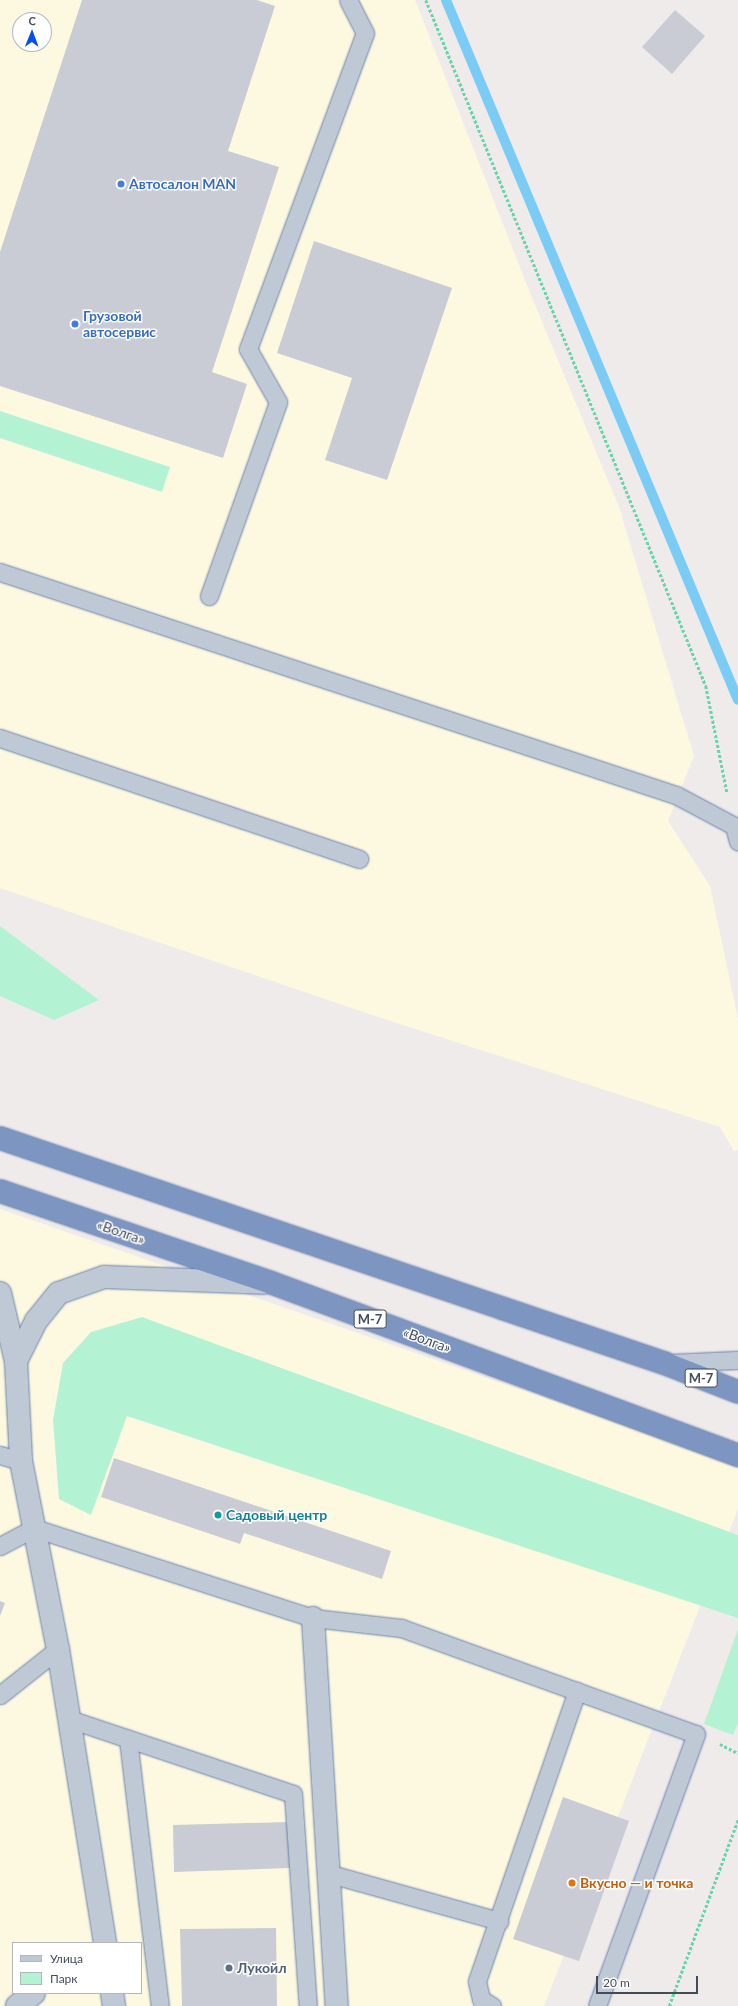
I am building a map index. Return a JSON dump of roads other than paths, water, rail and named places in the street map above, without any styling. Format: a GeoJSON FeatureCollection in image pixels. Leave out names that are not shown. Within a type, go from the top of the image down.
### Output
{"type":"FeatureCollection","features":[{"type":"Feature","properties":{"kind":"highway","name":"М-7"},"geometry":{"type":"LineString","coordinates":[[0,1138],[664,1363],[738,1392]]}},
{"type":"Feature","properties":{"kind":"highway","name":"«Волга»"},"geometry":{"type":"LineString","coordinates":[[0,1191],[272,1283],[738,1455]]}},
{"type":"Feature","properties":{"kind":"street"},"geometry":{"type":"LineString","coordinates":[[16,1361],[36,1321],[58,1293],[104,1277],[272,1283]]}},
{"type":"Feature","properties":{"kind":"street"},"geometry":{"type":"LineString","coordinates":[[0,1293],[16,1361],[21,1461],[58,1649],[99,1939]]}},
{"type":"Feature","properties":{"kind":"street"},"geometry":{"type":"LineString","coordinates":[[313,1618],[327,1873],[337,2006]]}},
{"type":"Feature","properties":{"kind":"street"},"geometry":{"type":"LineString","coordinates":[[17,2006],[33,1994]]}},
{"type":"Feature","properties":{"kind":"street"},"geometry":{"type":"LineString","coordinates":[[112,1994],[114,2006]]}},
{"type":"Feature","properties":{"kind":"lane"},"geometry":{"type":"LineString","coordinates":[[209,596],[278,402],[248,349],[365,33],[348,0]]}},
{"type":"Feature","properties":{"kind":"lane"},"geometry":{"type":"LineString","coordinates":[[0,572],[676,795],[736,834]]}},
{"type":"Feature","properties":{"kind":"lane"},"geometry":{"type":"LineString","coordinates":[[0,738],[359,859]]}},
{"type":"Feature","properties":{"kind":"lane"},"geometry":{"type":"LineString","coordinates":[[664,1363],[738,1360]]}},
{"type":"Feature","properties":{"kind":"lane"},"geometry":{"type":"LineString","coordinates":[[0,1455],[21,1461]]}},
{"type":"Feature","properties":{"kind":"lane"},"geometry":{"type":"LineString","coordinates":[[0,1546],[34,1528],[313,1618],[401,1628],[696,1734],[597,2006]]}},
{"type":"Feature","properties":{"kind":"lane"},"geometry":{"type":"LineString","coordinates":[[0,1695],[58,1649]]}},
{"type":"Feature","properties":{"kind":"lane"},"geometry":{"type":"LineString","coordinates":[[492,2006],[481,2000],[477,1981],[499,1921],[577,1691]]}},
{"type":"Feature","properties":{"kind":"lane"},"geometry":{"type":"LineString","coordinates":[[69,1719],[293,1794],[308,2006]]}},
{"type":"Feature","properties":{"kind":"lane"},"geometry":{"type":"LineString","coordinates":[[128,1738],[160,2006]]}},
{"type":"Feature","properties":{"kind":"lane"},"geometry":{"type":"LineString","coordinates":[[327,1873],[499,1921]]}},
{"type":"Feature","properties":{"kind":"waterway"},"geometry":{"type":"LineString","coordinates":[[446,0],[738,700]]}},
{"type":"Feature","properties":{"kind":"place","name":"Автосалон MAN"},"geometry":{"type":"Point","coordinates":[121,184]}},
{"type":"Feature","properties":{"kind":"place","name":"Грузовой автосервис"},"geometry":{"type":"Point","coordinates":[75,324]}},
{"type":"Feature","properties":{"kind":"place","name":"Садовый центр"},"geometry":{"type":"Point","coordinates":[218,1515]}},
{"type":"Feature","properties":{"kind":"place","name":"Вкусно — и точка"},"geometry":{"type":"Point","coordinates":[572,1883]}},
{"type":"Feature","properties":{"kind":"place","name":"Лукойл"},"geometry":{"type":"Point","coordinates":[229,1968]}}]}
